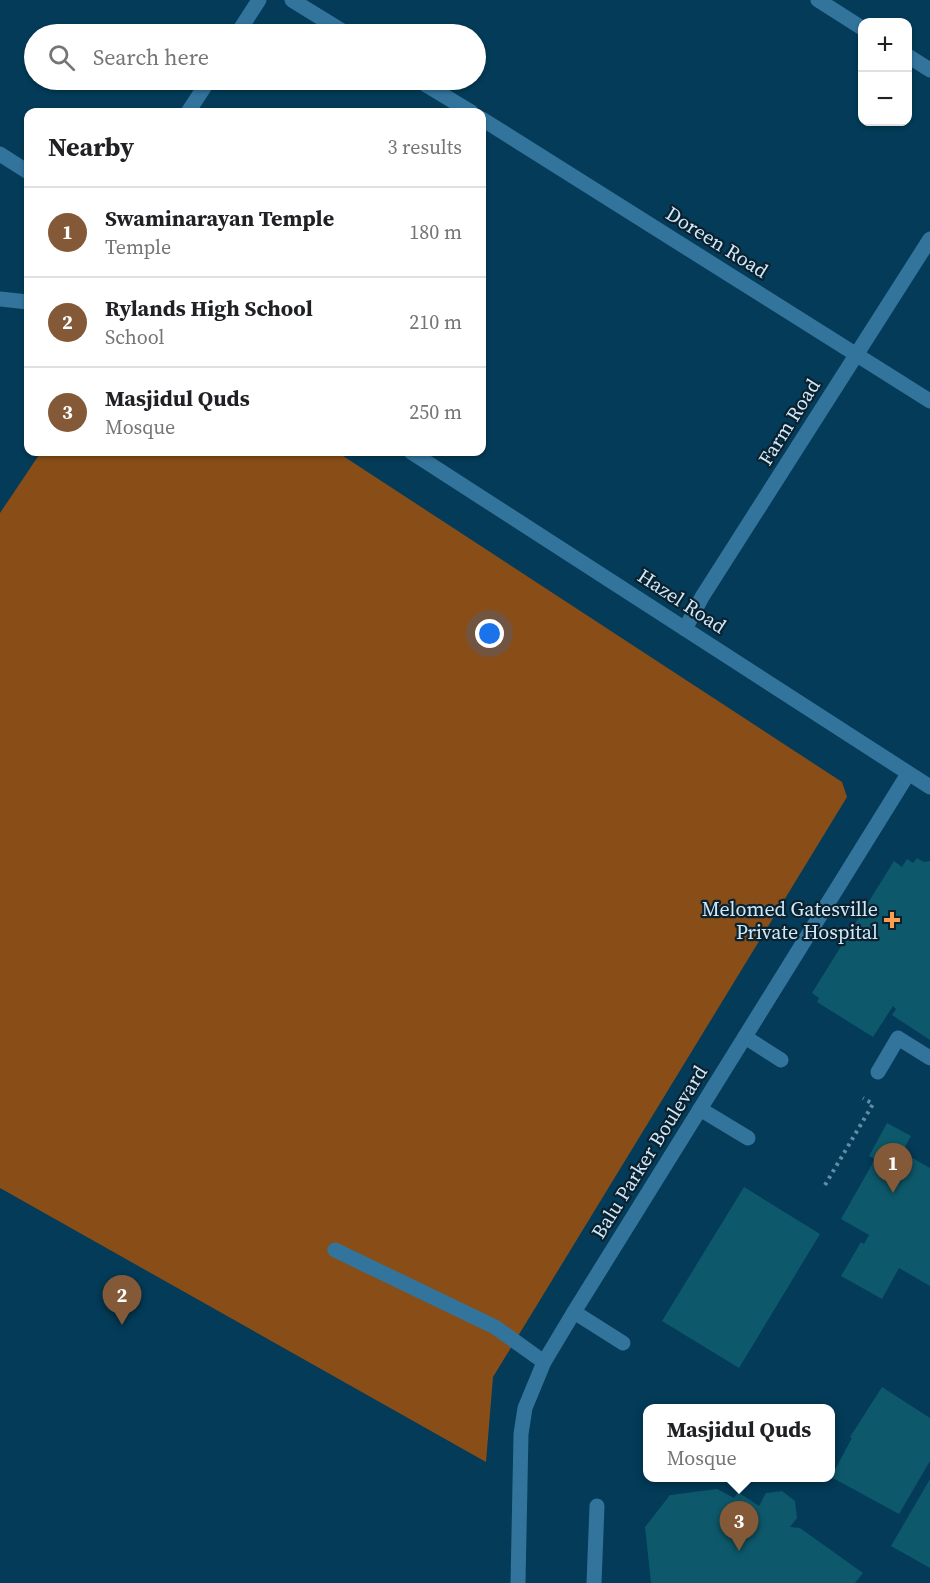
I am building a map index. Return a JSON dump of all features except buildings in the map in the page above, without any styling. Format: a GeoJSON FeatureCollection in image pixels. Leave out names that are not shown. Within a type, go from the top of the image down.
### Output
{"type":"FeatureCollection","features":[{"type":"Feature","properties":{"kind":"street"},"geometry":{"type":"LineString","coordinates":[[243,24],[259,0]]}},
{"type":"Feature","properties":{"kind":"street"},"geometry":{"type":"LineString","coordinates":[[292,0],[331,24]]}},
{"type":"Feature","properties":{"kind":"street"},"geometry":{"type":"LineString","coordinates":[[818,0],[858,25]]}},
{"type":"Feature","properties":{"kind":"street"},"geometry":{"type":"LineString","coordinates":[[912,59],[930,70]]}},
{"type":"Feature","properties":{"kind":"street"},"geometry":{"type":"LineString","coordinates":[[191,108],[202,90]]}},
{"type":"Feature","properties":{"kind":"street"},"geometry":{"type":"LineString","coordinates":[[435,90],[464,108]]}},
{"type":"Feature","properties":{"kind":"street","name":"Doreen Road"},"geometry":{"type":"LineString","coordinates":[[486,122],[930,401]]}},
{"type":"Feature","properties":{"kind":"street"},"geometry":{"type":"LineString","coordinates":[[0,154],[24,169]]}},
{"type":"Feature","properties":{"kind":"street","name":"Farm Road"},"geometry":{"type":"LineString","coordinates":[[686,629],[702,597],[930,239]]}},
{"type":"Feature","properties":{"kind":"street"},"geometry":{"type":"LineString","coordinates":[[0,299],[24,302]]}},
{"type":"Feature","properties":{"kind":"street","name":"Hazel Road"},"geometry":{"type":"LineString","coordinates":[[417,456],[930,787]]}},
{"type":"Feature","properties":{"kind":"street","name":"Balu Parker Boulevard"},"geometry":{"type":"LineString","coordinates":[[518,1583],[521,1434],[525,1408],[544,1362],[908,774]]}},
{"type":"Feature","properties":{"kind":"street"},"geometry":{"type":"LineString","coordinates":[[745,1037],[782,1060]]}},
{"type":"Feature","properties":{"kind":"street"},"geometry":{"type":"LineString","coordinates":[[878,1072],[898,1038],[930,1058]]}},
{"type":"Feature","properties":{"kind":"street"},"geometry":{"type":"LineString","coordinates":[[700,1109],[748,1138]]}},
{"type":"Feature","properties":{"kind":"street"},"geometry":{"type":"LineString","coordinates":[[335,1250],[495,1328],[544,1362]]}},
{"type":"Feature","properties":{"kind":"street"},"geometry":{"type":"LineString","coordinates":[[574,1312],[623,1343]]}},
{"type":"Feature","properties":{"kind":"street"},"geometry":{"type":"LineString","coordinates":[[594,1583],[597,1506]]}},
{"type":"Feature","properties":{"kind":"path"},"geometry":{"type":"LineString","coordinates":[[825,1185],[873,1104],[864,1098]]}},
{"type":"Feature","properties":{"kind":"shaded area"},"geometry":{"type":"Polygon","coordinates":[[[38,456],[343,456],[842,782],[847,797],[493,1377],[486,1462],[0,1188],[0,513],[38,456]]]}},
{"type":"Feature","properties":{"kind":"place","name":"Melomed Gatesville Private Hospital"},"geometry":{"type":"Point","coordinates":[892,920]}},
{"type":"Feature","properties":{"kind":"place","name":"Swaminarayan Temple"},"geometry":{"type":"Point","coordinates":[893,1193]}},
{"type":"Feature","properties":{"kind":"place","name":"Rylands High School"},"geometry":{"type":"Point","coordinates":[122,1325]}},
{"type":"Feature","properties":{"kind":"place","name":"Masjidul Quds"},"geometry":{"type":"Point","coordinates":[739,1551]}}]}
